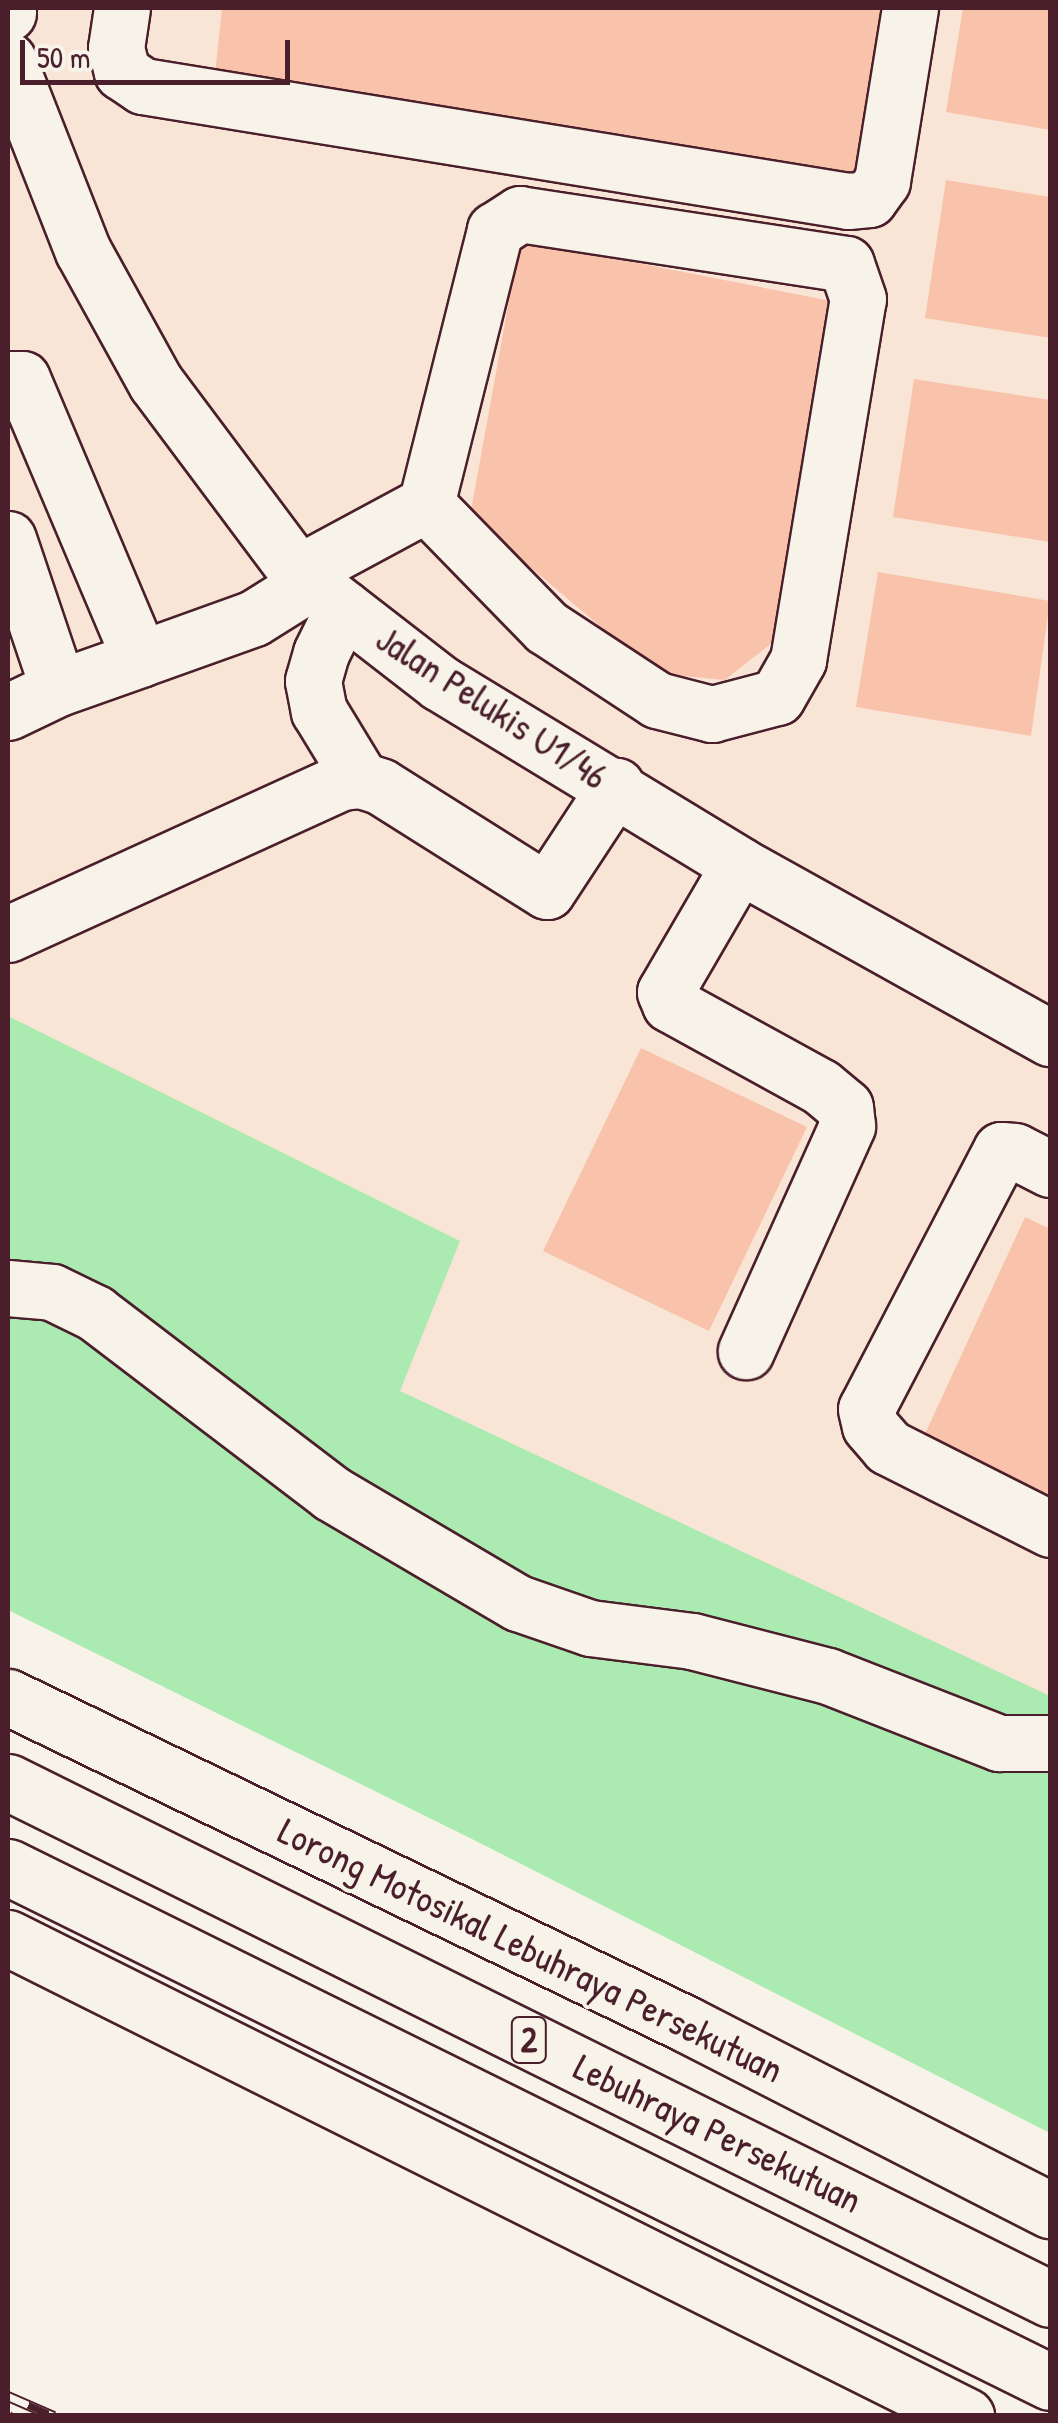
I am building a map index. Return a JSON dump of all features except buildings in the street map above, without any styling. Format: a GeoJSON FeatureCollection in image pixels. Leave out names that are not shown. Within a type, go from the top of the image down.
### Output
{"type":"FeatureCollection","features":[{"type":"Feature","properties":{"kind":"main road"},"geometry":{"type":"LineString","coordinates":[[122,8],[116,48],[122,72],[143,86],[848,201],[869,199],[882,182],[910,8]]}},
{"type":"Feature","properties":{"kind":"main road","name":"Jalan Pelukis U1/46"},"geometry":{"type":"LineString","coordinates":[[8,60],[83,252],[147,366],[317,588],[440,683],[616,786],[739,865],[1050,1038]]}},
{"type":"Feature","properties":{"kind":"main road"},"geometry":{"type":"LineString","coordinates":[[8,712],[58,688],[254,618],[317,588],[426,504],[494,230],[520,214],[846,264],[858,299],[798,660],[777,697],[712,714],[656,700],[546,627],[426,504]]}},
{"type":"Feature","properties":{"kind":"main road"},"geometry":{"type":"LineString","coordinates":[[8,378],[22,378],[140,659]]}},
{"type":"Feature","properties":{"kind":"main road"},"geometry":{"type":"LineString","coordinates":[[8,539],[58,688]]}},
{"type":"Feature","properties":{"kind":"main road"},"geometry":{"type":"LineString","coordinates":[[317,588],[313,681],[318,711],[361,780]]}},
{"type":"Feature","properties":{"kind":"main road"},"geometry":{"type":"LineString","coordinates":[[8,934],[342,782],[361,780],[380,786],[547,891],[616,786]]}},
{"type":"Feature","properties":{"kind":"main road"},"geometry":{"type":"LineString","coordinates":[[739,865],[664,992],[670,1004],[821,1086],[845,1107],[847,1126],[746,1351]]}},
{"type":"Feature","properties":{"kind":"main road"},"geometry":{"type":"LineString","coordinates":[[1050,1169],[1015,1150],[1001,1150],[866,1409],[870,1426],[888,1447],[1050,1529]]}},
{"type":"Feature","properties":{"kind":"main road"},"geometry":{"type":"LineString","coordinates":[[8,1288],[52,1292],[95,1313],[331,1492],[518,1603],[590,1628],[692,1640],[828,1676],[999,1742],[1050,1743]]}},
{"type":"Feature","properties":{"kind":"main road","name":"Lorong Motosikal Lebuhraya Persekutuan"},"geometry":{"type":"LineString","coordinates":[[8,1697],[669,2016],[1050,2210]]}},
{"type":"Feature","properties":{"kind":"main road","name":"Lebuhraya Persekutuan"},"geometry":{"type":"LineString","coordinates":[[8,1782],[1050,2299]]}},
{"type":"Feature","properties":{"kind":"main road","name":"Lebuhraya Persekutuan"},"geometry":{"type":"LineString","coordinates":[[8,1866],[1050,2382]]}},
{"type":"Feature","properties":{"kind":"main road"},"geometry":{"type":"LineString","coordinates":[[8,1938],[966,2416]]}},
{"type":"Feature","properties":{"kind":"shaded area"},"geometry":{"type":"Polygon","coordinates":[[[8,8],[1050,8],[1050,2006],[8,1501],[8,8]]]}},
{"type":"Feature","properties":{"kind":"green space"},"geometry":{"type":"Polygon","coordinates":[[[8,1016],[460,1241],[400,1391],[1050,1696],[1050,2133],[472,1839],[8,1610],[8,1016]]]}},
{"type":"Feature","properties":{"kind":"railway"},"geometry":{"type":"LineString","coordinates":[[8,2396],[54,2416]]}}]}
